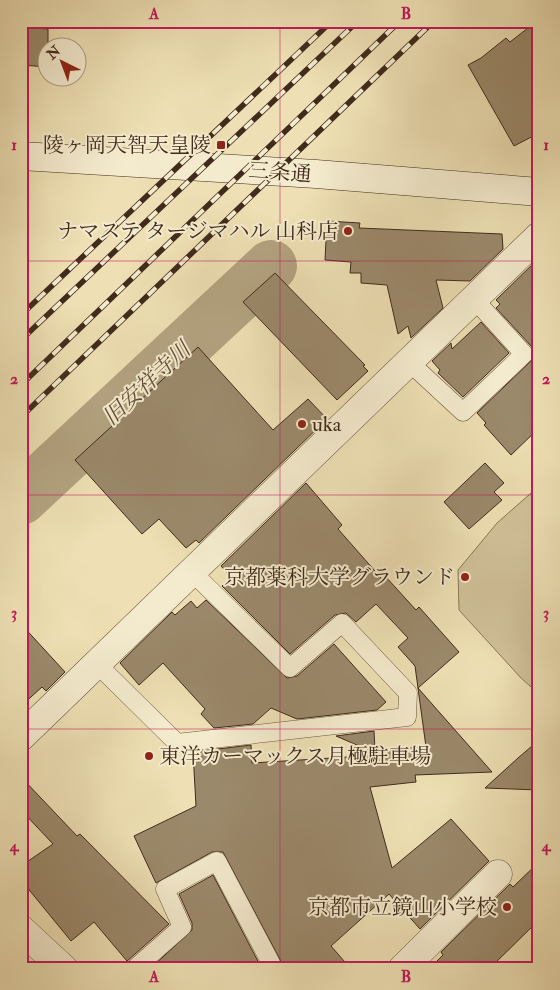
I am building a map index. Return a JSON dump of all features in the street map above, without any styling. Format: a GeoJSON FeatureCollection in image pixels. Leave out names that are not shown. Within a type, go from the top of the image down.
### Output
{"type":"FeatureCollection","features":[{"type":"Feature","properties":{"kind":"street","name":"三条通"},"geometry":{"type":"LineString","coordinates":[[21,156],[316,174],[539,192]]}},
{"type":"Feature","properties":{"kind":"street"},"geometry":{"type":"LineString","coordinates":[[21,737],[539,236]]}},
{"type":"Feature","properties":{"kind":"street"},"geometry":{"type":"LineString","coordinates":[[402,969],[498,874]]}},
{"type":"Feature","properties":{"kind":"street"},"geometry":{"type":"LineString","coordinates":[[21,928],[64,969]]}},
{"type":"Feature","properties":{"kind":"lane"},"geometry":{"type":"LineString","coordinates":[[409,362],[463,412],[524,354],[474,299]]}},
{"type":"Feature","properties":{"kind":"lane"},"geometry":{"type":"LineString","coordinates":[[97,664],[177,743],[407,717],[408,693],[342,622],[290,668],[192,572]]}},
{"type":"Feature","properties":{"kind":"lane"},"geometry":{"type":"LineString","coordinates":[[134,969],[182,927],[165,889],[216,861],[274,969]]}},
{"type":"Feature","properties":{"kind":"shaded area"},"geometry":{"type":"Polygon","coordinates":[[[539,486],[539,694],[521,678],[459,610],[458,570],[497,523],[539,486]]]}},
{"type":"Feature","properties":{"kind":"building"},"geometry":{"type":"Polygon","coordinates":[[[537,21],[539,133],[514,146],[468,65],[481,58],[506,38],[510,42],[537,21]]]}},
{"type":"Feature","properties":{"kind":"building"},"geometry":{"type":"Polygon","coordinates":[[[21,27],[48,29],[48,38],[38,38],[38,66],[21,65],[21,27]]]}},
{"type":"Feature","properties":{"kind":"building"},"geometry":{"type":"Polygon","coordinates":[[[327,221],[360,223],[359,228],[502,234],[503,249],[470,281],[436,280],[443,308],[411,338],[408,326],[398,334],[387,285],[361,283],[361,273],[350,273],[351,262],[325,260],[327,221]]]}},
{"type":"Feature","properties":{"kind":"building"},"geometry":{"type":"Polygon","coordinates":[[[539,258],[539,428],[511,455],[484,425],[486,423],[477,413],[534,358],[532,347],[496,308],[500,304],[496,300],[539,258]]]}},
{"type":"Feature","properties":{"kind":"building"},"geometry":{"type":"Polygon","coordinates":[[[275,273],[365,365],[363,366],[368,371],[337,400],[243,302],[275,273]]]}},
{"type":"Feature","properties":{"kind":"building"},"geometry":{"type":"Polygon","coordinates":[[[481,322],[509,353],[463,397],[438,373],[440,370],[432,361],[451,343],[452,349],[481,322]]]}},
{"type":"Feature","properties":{"kind":"building"},"geometry":{"type":"Polygon","coordinates":[[[198,347],[273,430],[308,399],[327,419],[199,543],[196,540],[186,548],[159,519],[142,534],[75,460],[198,347]]]}},
{"type":"Feature","properties":{"kind":"building"},"geometry":{"type":"Polygon","coordinates":[[[485,463],[504,483],[494,492],[502,500],[469,529],[444,502],[485,463]]]}},
{"type":"Feature","properties":{"kind":"building"},"geometry":{"type":"Polygon","coordinates":[[[306,483],[342,525],[338,529],[382,579],[385,576],[416,610],[419,607],[459,652],[418,688],[492,772],[415,775],[416,782],[370,787],[392,868],[451,819],[489,861],[420,929],[389,894],[331,946],[351,969],[285,969],[223,852],[212,852],[156,883],[134,836],[196,806],[193,752],[251,745],[252,763],[380,755],[336,736],[374,731],[375,750],[426,747],[415,666],[398,647],[408,638],[376,604],[356,622],[346,613],[335,615],[290,654],[222,586],[231,577],[221,566],[306,483]]]}},
{"type":"Feature","properties":{"kind":"building"},"geometry":{"type":"Polygon","coordinates":[[[206,600],[287,678],[297,676],[334,644],[386,702],[377,710],[297,719],[271,708],[253,724],[214,728],[201,714],[205,709],[163,663],[139,685],[120,663],[172,612],[175,615],[191,601],[197,608],[206,600]]]}},
{"type":"Feature","properties":{"kind":"building"},"geometry":{"type":"Polygon","coordinates":[[[21,624],[65,672],[46,691],[42,687],[21,706],[21,624]]]}},
{"type":"Feature","properties":{"kind":"building"},"geometry":{"type":"Polygon","coordinates":[[[539,740],[539,790],[485,788],[518,758],[539,740]]]}},
{"type":"Feature","properties":{"kind":"building"},"geometry":{"type":"Polygon","coordinates":[[[21,777],[77,836],[80,834],[169,924],[127,961],[94,922],[71,941],[21,880],[21,866],[53,844],[21,810],[21,777]]]}},
{"type":"Feature","properties":{"kind":"building","name":"京都市立鏡山小学校"},"geometry":{"type":"Polygon","coordinates":[[[539,862],[539,920],[489,969],[429,969],[443,955],[441,952],[510,884],[513,887],[539,862]]]}},
{"type":"Feature","properties":{"kind":"building"},"geometry":{"type":"Polygon","coordinates":[[[213,875],[262,969],[150,969],[192,930],[192,923],[179,894],[213,875]]]}},
{"type":"Feature","properties":{"kind":"waterway","name":"旧安祥寺川"},"geometry":{"type":"LineString","coordinates":[[21,499],[271,266]]}},
{"type":"Feature","properties":{"kind":"railway"},"geometry":{"type":"LineString","coordinates":[[21,315],[332,21]]}},
{"type":"Feature","properties":{"kind":"railway"},"geometry":{"type":"LineString","coordinates":[[21,340],[358,21]]}},
{"type":"Feature","properties":{"kind":"railway"},"geometry":{"type":"LineString","coordinates":[[21,385],[400,21]]}},
{"type":"Feature","properties":{"kind":"railway"},"geometry":{"type":"LineString","coordinates":[[21,417],[434,21]]}},
{"type":"Feature","properties":{"kind":"place","name":"陵ヶ岡天智天皇陵"},"geometry":{"type":"Point","coordinates":[221,145]}},
{"type":"Feature","properties":{"kind":"place","name":"ナマステ タージマハル 山科店"},"geometry":{"type":"Point","coordinates":[348,231]}},
{"type":"Feature","properties":{"kind":"place","name":"uka"},"geometry":{"type":"Point","coordinates":[302,424]}},
{"type":"Feature","properties":{"kind":"place","name":"京都薬科大学グラウンド"},"geometry":{"type":"Point","coordinates":[465,577]}},
{"type":"Feature","properties":{"kind":"place","name":"東洋カーマックス月極駐車場"},"geometry":{"type":"Point","coordinates":[149,756]}},
{"type":"Feature","properties":{"kind":"place","name":"京都市立鏡山小学校"},"geometry":{"type":"Point","coordinates":[507,907]}}]}
